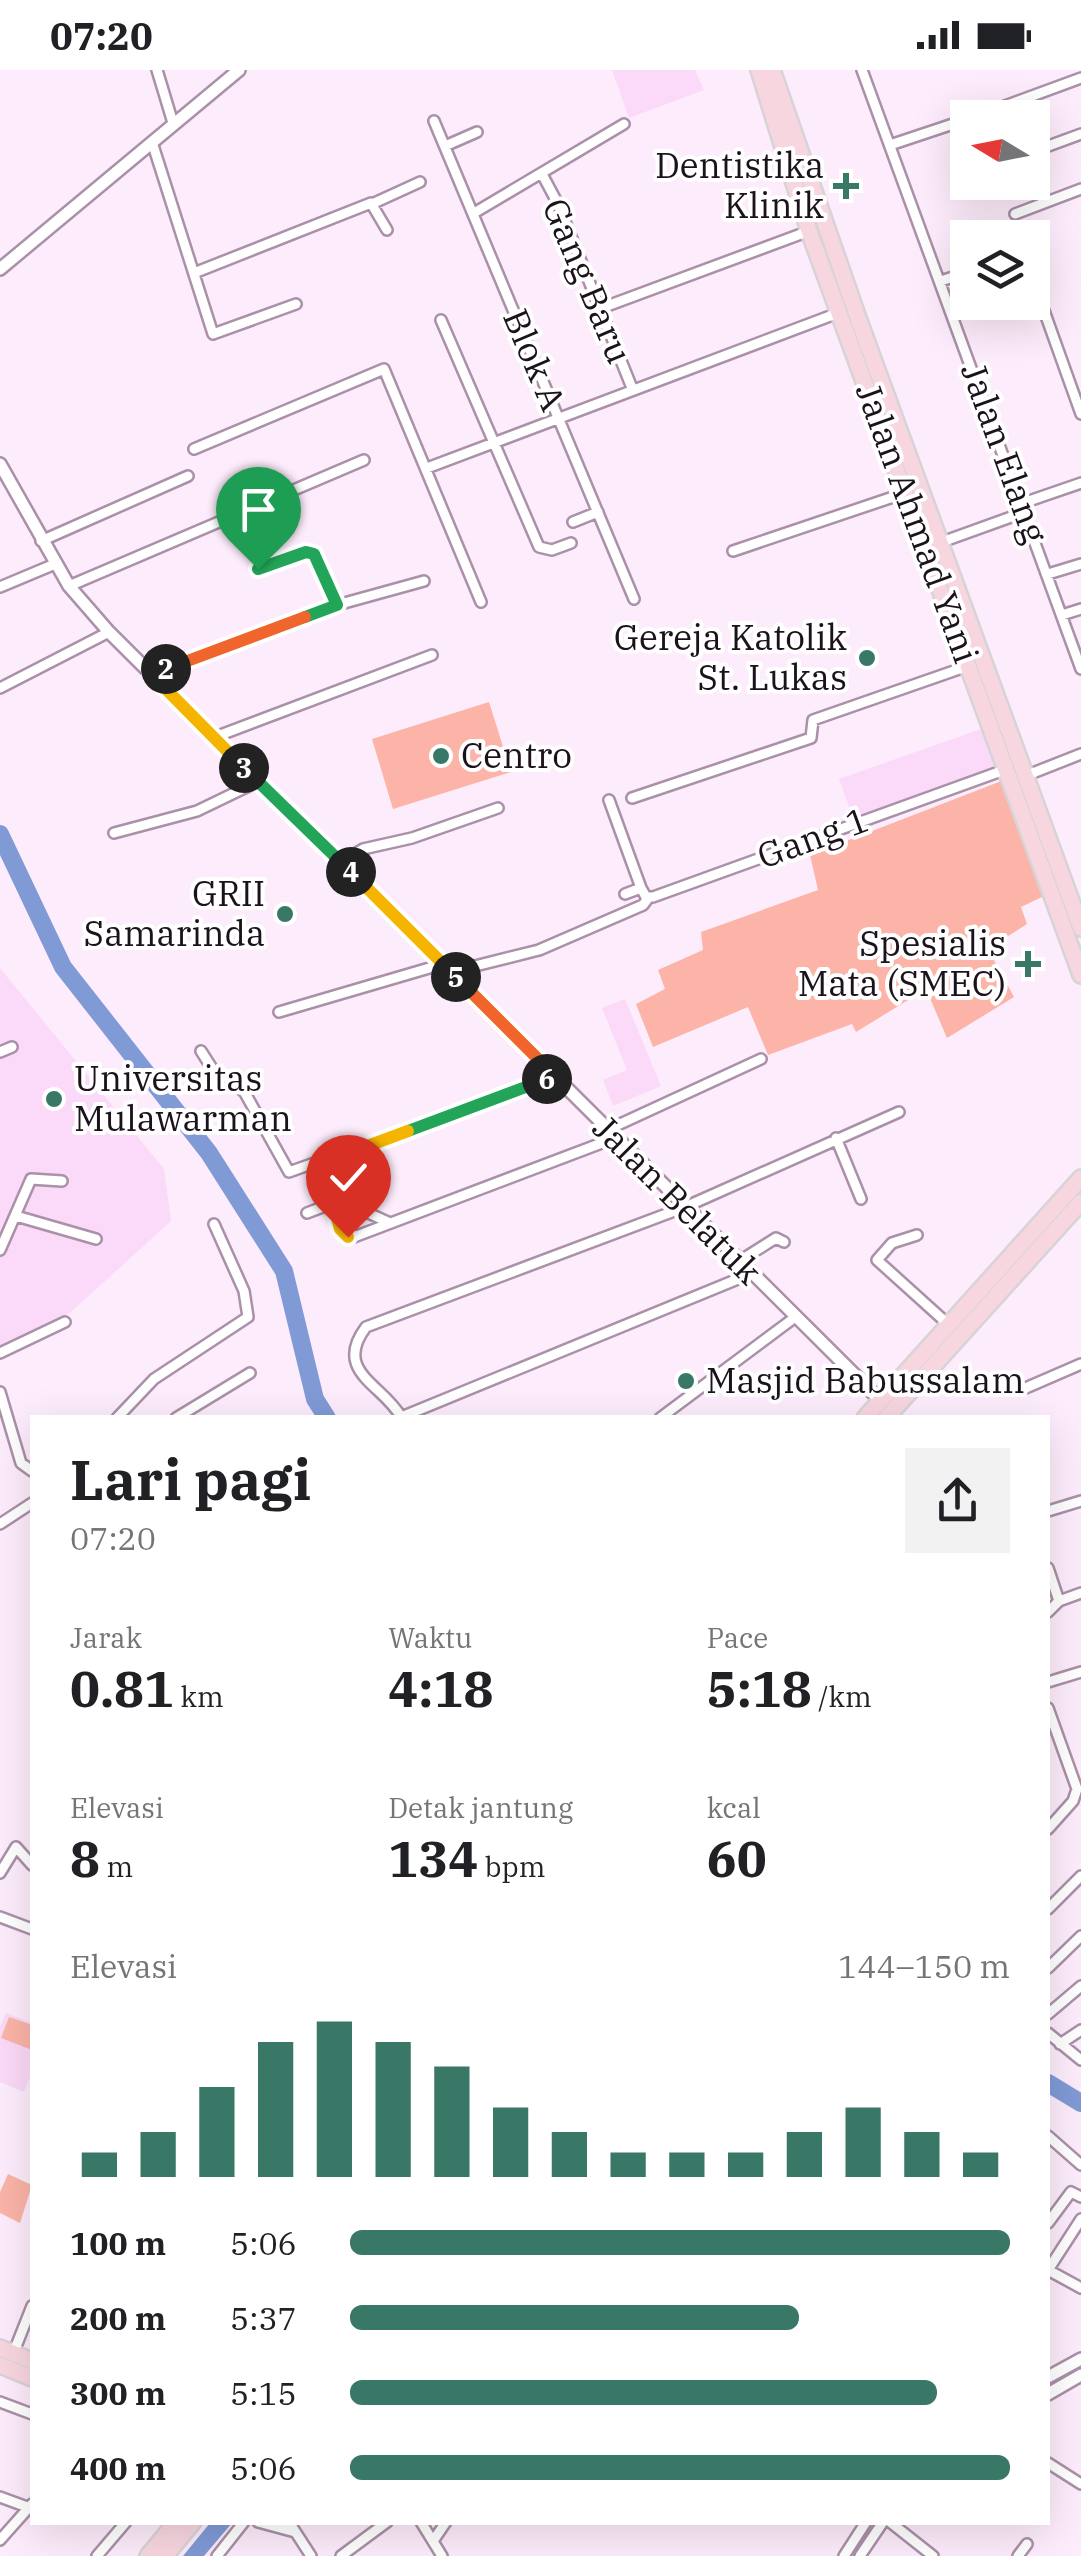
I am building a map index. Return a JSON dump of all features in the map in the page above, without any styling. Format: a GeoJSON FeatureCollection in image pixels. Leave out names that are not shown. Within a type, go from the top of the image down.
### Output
{"type":"FeatureCollection","features":[{"type":"Feature","properties":{"kind":"main road","name":"Jalan Ahmad Yani"},"geometry":{"type":"LineString","coordinates":[[758,70],[794,149],[1081,928]]}},
{"type":"Feature","properties":{"kind":"main road","name":"Jalan Ahmad Yani"},"geometry":{"type":"LineString","coordinates":[[772,70],[794,149],[809,231],[1081,975]]}},
{"type":"Feature","properties":{"kind":"main road"},"geometry":{"type":"LineString","coordinates":[[891,1411],[1081,1178]]}},
{"type":"Feature","properties":{"kind":"main road"},"geometry":{"type":"LineString","coordinates":[[955,1330],[1081,1202]]}},
{"type":"Feature","properties":{"kind":"main road"},"geometry":{"type":"LineString","coordinates":[[0,2365],[30,2377]]}},
{"type":"Feature","properties":{"kind":"main road"},"geometry":{"type":"LineString","coordinates":[[148,2556],[174,2525]]}},
{"type":"Feature","properties":{"kind":"main road"},"geometry":{"type":"LineString","coordinates":[[166,2556],[192,2525]]}},
{"type":"Feature","properties":{"kind":"street"},"geometry":{"type":"LineString","coordinates":[[157,70],[174,123]]}},
{"type":"Feature","properties":{"kind":"street"},"geometry":{"type":"LineString","coordinates":[[0,269],[240,70]]}},
{"type":"Feature","properties":{"kind":"street","name":"Jalan Elang"},"geometry":{"type":"LineString","coordinates":[[862,70],[1081,669]]}},
{"type":"Feature","properties":{"kind":"street"},"geometry":{"type":"LineString","coordinates":[[1020,100],[1081,78]]}},
{"type":"Feature","properties":{"kind":"street","name":"Blok A"},"geometry":{"type":"LineString","coordinates":[[434,121],[634,599]]}},
{"type":"Feature","properties":{"kind":"street"},"geometry":{"type":"LineString","coordinates":[[474,213],[624,124]]}},
{"type":"Feature","properties":{"kind":"street"},"geometry":{"type":"LineString","coordinates":[[890,146],[950,125]]}},
{"type":"Feature","properties":{"kind":"street"},"geometry":{"type":"LineString","coordinates":[[445,146],[477,132]]}},
{"type":"Feature","properties":{"kind":"street"},"geometry":{"type":"LineString","coordinates":[[1050,145],[1081,134]]}},
{"type":"Feature","properties":{"kind":"street"},"geometry":{"type":"LineString","coordinates":[[152,142],[214,335],[296,304]]}},
{"type":"Feature","properties":{"kind":"street","name":"Gang Baru"},"geometry":{"type":"LineString","coordinates":[[542,174],[558,204],[632,388]]}},
{"type":"Feature","properties":{"kind":"street"},"geometry":{"type":"LineString","coordinates":[[194,273],[420,182]]}},
{"type":"Feature","properties":{"kind":"street"},"geometry":{"type":"LineString","coordinates":[[1015,214],[1081,189]]}},
{"type":"Feature","properties":{"kind":"street"},"geometry":{"type":"LineString","coordinates":[[374,203],[388,230]]}},
{"type":"Feature","properties":{"kind":"street"},"geometry":{"type":"LineString","coordinates":[[599,308],[809,231]]}},
{"type":"Feature","properties":{"kind":"street"},"geometry":{"type":"LineString","coordinates":[[941,281],[950,278]]}},
{"type":"Feature","properties":{"kind":"street"},"geometry":{"type":"LineString","coordinates":[[427,468],[558,415],[838,314]]}},
{"type":"Feature","properties":{"kind":"street"},"geometry":{"type":"LineString","coordinates":[[441,320],[539,547],[552,550],[571,543]]}},
{"type":"Feature","properties":{"kind":"street"},"geometry":{"type":"LineString","coordinates":[[1047,320],[1081,414]]}},
{"type":"Feature","properties":{"kind":"street"},"geometry":{"type":"LineString","coordinates":[[194,449],[384,369],[481,602]]}},
{"type":"Feature","properties":{"kind":"street"},"geometry":{"type":"LineString","coordinates":[[69,586],[364,460]]}},
{"type":"Feature","properties":{"kind":"street","name":"Jalan Belatuk"},"geometry":{"type":"LineString","coordinates":[[0,464],[54,564],[109,632],[891,1411]]}},
{"type":"Feature","properties":{"kind":"street"},"geometry":{"type":"LineString","coordinates":[[41,540],[188,476]]}},
{"type":"Feature","properties":{"kind":"street"},"geometry":{"type":"LineString","coordinates":[[939,543],[1081,483]]}},
{"type":"Feature","properties":{"kind":"street"},"geometry":{"type":"LineString","coordinates":[[733,552],[906,492]]}},
{"type":"Feature","properties":{"kind":"street"},"geometry":{"type":"LineString","coordinates":[[573,522],[598,512]]}},
{"type":"Feature","properties":{"kind":"street"},"geometry":{"type":"LineString","coordinates":[[258,569],[306,552],[314,554],[337,605]]}},
{"type":"Feature","properties":{"kind":"street"},"geometry":{"type":"LineString","coordinates":[[0,586],[54,564]]}},
{"type":"Feature","properties":{"kind":"street"},"geometry":{"type":"LineString","coordinates":[[1048,574],[1081,564]]}},
{"type":"Feature","properties":{"kind":"street"},"geometry":{"type":"LineString","coordinates":[[151,674],[337,605],[424,581]]}},
{"type":"Feature","properties":{"kind":"street"},"geometry":{"type":"LineString","coordinates":[[1062,615],[1081,609]]}},
{"type":"Feature","properties":{"kind":"street"},"geometry":{"type":"LineString","coordinates":[[0,688],[109,632]]}},
{"type":"Feature","properties":{"kind":"street"},"geometry":{"type":"LineString","coordinates":[[214,737],[432,655]]}},
{"type":"Feature","properties":{"kind":"street"},"geometry":{"type":"LineString","coordinates":[[632,798],[811,738],[813,720],[968,666]]}},
{"type":"Feature","properties":{"kind":"street"},"geometry":{"type":"LineString","coordinates":[[1025,776],[1081,754]]}},
{"type":"Feature","properties":{"kind":"street","name":"Gang 1"},"geometry":{"type":"LineString","coordinates":[[279,1012],[447,968],[551,946],[642,905],[649,898],[1007,769]]}},
{"type":"Feature","properties":{"kind":"street"},"geometry":{"type":"LineString","coordinates":[[114,833],[196,811],[257,782]]}},
{"type":"Feature","properties":{"kind":"street"},"geometry":{"type":"LineString","coordinates":[[609,800],[641,888],[649,898]]}},
{"type":"Feature","properties":{"kind":"street"},"geometry":{"type":"LineString","coordinates":[[341,862],[363,849],[498,808]]}},
{"type":"Feature","properties":{"kind":"street"},"geometry":{"type":"LineString","coordinates":[[625,894],[641,888]]}},
{"type":"Feature","properties":{"kind":"street"},"geometry":{"type":"LineString","coordinates":[[0,1052],[12,1047]]}},
{"type":"Feature","properties":{"kind":"street"},"geometry":{"type":"LineString","coordinates":[[201,1051],[215,1073],[232,1080],[245,1093],[284,1170],[294,1171],[555,1076]]}},
{"type":"Feature","properties":{"kind":"street"},"geometry":{"type":"LineString","coordinates":[[333,1203],[340,1229],[348,1237],[611,1134],[760,1059]]}},
{"type":"Feature","properties":{"kind":"street"},"geometry":{"type":"LineString","coordinates":[[399,1415],[392,1400],[368,1385],[358,1370],[358,1351],[366,1327],[685,1207],[899,1112]]}},
{"type":"Feature","properties":{"kind":"street"},"geometry":{"type":"LineString","coordinates":[[836,1138],[862,1199]]}},
{"type":"Feature","properties":{"kind":"street"},"geometry":{"type":"LineString","coordinates":[[346,1154],[348,1183],[366,1212],[391,1222]]}},
{"type":"Feature","properties":{"kind":"street"},"geometry":{"type":"LineString","coordinates":[[0,1250],[31,1178],[62,1182]]}},
{"type":"Feature","properties":{"kind":"street"},"geometry":{"type":"LineString","coordinates":[[307,1213],[333,1203],[348,1183]]}},
{"type":"Feature","properties":{"kind":"street"},"geometry":{"type":"LineString","coordinates":[[16,1216],[96,1239]]}},
{"type":"Feature","properties":{"kind":"street"},"geometry":{"type":"LineString","coordinates":[[120,1415],[154,1378],[248,1317],[244,1292],[214,1224]]}},
{"type":"Feature","properties":{"kind":"street"},"geometry":{"type":"LineString","coordinates":[[916,1235],[892,1243],[876,1260],[955,1330]]}},
{"type":"Feature","properties":{"kind":"street"},"geometry":{"type":"LineString","coordinates":[[738,1262],[776,1238],[784,1242]]}},
{"type":"Feature","properties":{"kind":"street"},"geometry":{"type":"LineString","coordinates":[[405,1415],[750,1274]]}},
{"type":"Feature","properties":{"kind":"street"},"geometry":{"type":"LineString","coordinates":[[664,1415],[794,1318]]}},
{"type":"Feature","properties":{"kind":"street"},"geometry":{"type":"LineString","coordinates":[[0,1354],[65,1322]]}},
{"type":"Feature","properties":{"kind":"street"},"geometry":{"type":"LineString","coordinates":[[1021,1390],[1081,1364]]}},
{"type":"Feature","properties":{"kind":"street"},"geometry":{"type":"LineString","coordinates":[[181,1415],[250,1373]]}},
{"type":"Feature","properties":{"kind":"street"},"geometry":{"type":"LineString","coordinates":[[0,1392],[21,1463],[30,1470]]}},
{"type":"Feature","properties":{"kind":"street"},"geometry":{"type":"LineString","coordinates":[[434,1404],[440,1415]]}},
{"type":"Feature","properties":{"kind":"street"},"geometry":{"type":"LineString","coordinates":[[1050,1510],[1081,1500]]}},
{"type":"Feature","properties":{"kind":"street"},"geometry":{"type":"LineString","coordinates":[[0,1524],[30,1504]]}},
{"type":"Feature","properties":{"kind":"street"},"geometry":{"type":"LineString","coordinates":[[1050,1577],[1059,1602]]}},
{"type":"Feature","properties":{"kind":"street"},"geometry":{"type":"LineString","coordinates":[[1050,1610],[1059,1602],[1081,1594]]}},
{"type":"Feature","properties":{"kind":"street"},"geometry":{"type":"LineString","coordinates":[[1050,1681],[1081,1672]]}},
{"type":"Feature","properties":{"kind":"street"},"geometry":{"type":"LineString","coordinates":[[1050,1714],[1077,1789],[1073,1801],[1050,1827]]}},
{"type":"Feature","properties":{"kind":"street"},"geometry":{"type":"LineString","coordinates":[[0,1874],[16,1847],[30,1863]]}},
{"type":"Feature","properties":{"kind":"street"},"geometry":{"type":"LineString","coordinates":[[1050,1907],[1081,1876]]}},
{"type":"Feature","properties":{"kind":"street"},"geometry":{"type":"LineString","coordinates":[[0,1917],[30,1927]]}},
{"type":"Feature","properties":{"kind":"street"},"geometry":{"type":"LineString","coordinates":[[1050,1966],[1081,1936]]}},
{"type":"Feature","properties":{"kind":"street"},"geometry":{"type":"LineString","coordinates":[[1050,2012],[1081,1986]]}},
{"type":"Feature","properties":{"kind":"street"},"geometry":{"type":"LineString","coordinates":[[1060,2044],[1081,2030]]}},
{"type":"Feature","properties":{"kind":"street"},"geometry":{"type":"LineString","coordinates":[[1050,2034],[1081,2060]]}},
{"type":"Feature","properties":{"kind":"street"},"geometry":{"type":"LineString","coordinates":[[1050,2138],[1081,2165]]}},
{"type":"Feature","properties":{"kind":"street"},"geometry":{"type":"LineString","coordinates":[[1050,2220],[1071,2192],[1081,2197]]}},
{"type":"Feature","properties":{"kind":"street"},"geometry":{"type":"LineString","coordinates":[[1050,2267],[1081,2219]]}},
{"type":"Feature","properties":{"kind":"street"},"geometry":{"type":"LineString","coordinates":[[1050,2271],[1081,2288]]}},
{"type":"Feature","properties":{"kind":"street"},"geometry":{"type":"LineString","coordinates":[[7,2351],[30,2310]]}},
{"type":"Feature","properties":{"kind":"street"},"geometry":{"type":"LineString","coordinates":[[1050,2376],[1081,2359]]}},
{"type":"Feature","properties":{"kind":"street"},"geometry":{"type":"LineString","coordinates":[[1050,2393],[1081,2375]]}},
{"type":"Feature","properties":{"kind":"street"},"geometry":{"type":"LineString","coordinates":[[0,2402],[30,2413]]}},
{"type":"Feature","properties":{"kind":"street"},"geometry":{"type":"LineString","coordinates":[[1050,2464],[1081,2484]]}},
{"type":"Feature","properties":{"kind":"street"},"geometry":{"type":"LineString","coordinates":[[0,2497],[30,2507]]}},
{"type":"Feature","properties":{"kind":"street"},"geometry":{"type":"LineString","coordinates":[[0,2540],[30,2508]]}},
{"type":"Feature","properties":{"kind":"street"},"geometry":{"type":"LineString","coordinates":[[97,2556],[123,2525]]}},
{"type":"Feature","properties":{"kind":"street"},"geometry":{"type":"LineString","coordinates":[[216,2556],[242,2525]]}},
{"type":"Feature","properties":{"kind":"street"},"geometry":{"type":"LineString","coordinates":[[341,2556],[383,2525]]}},
{"type":"Feature","properties":{"kind":"street"},"geometry":{"type":"LineString","coordinates":[[423,2525],[442,2556]]}},
{"type":"Feature","properties":{"kind":"street"},"geometry":{"type":"LineString","coordinates":[[433,2541],[444,2525]]}},
{"type":"Feature","properties":{"kind":"street"},"geometry":{"type":"LineString","coordinates":[[844,2556],[864,2525]]}},
{"type":"Feature","properties":{"kind":"street"},"geometry":{"type":"LineString","coordinates":[[860,2556],[881,2525]]}},
{"type":"Feature","properties":{"kind":"street"},"geometry":{"type":"LineString","coordinates":[[894,2525],[933,2556]]}},
{"type":"Feature","properties":{"kind":"street"},"geometry":{"type":"LineString","coordinates":[[292,2527],[311,2556]]}},
{"type":"Feature","properties":{"kind":"street"},"geometry":{"type":"LineString","coordinates":[[1018,2556],[1027,2544]]}},
{"type":"Feature","properties":{"kind":"shaded area"},"geometry":{"type":"Polygon","coordinates":[[[612,70],[695,70],[704,90],[629,118],[612,70]]]}},
{"type":"Feature","properties":{"kind":"shaded area","name":"Centro"},"geometry":{"type":"Polygon","coordinates":[[[489,702],[511,772],[393,809],[372,739],[489,702]]]}},
{"type":"Feature","properties":{"kind":"shaded area"},"geometry":{"type":"Polygon","coordinates":[[[984,728],[999,768],[854,820],[839,779],[984,728]]]}},
{"type":"Feature","properties":{"kind":"shaded area"},"geometry":{"type":"Polygon","coordinates":[[[1004,780],[1046,895],[1021,907],[1027,924],[988,949],[1014,997],[947,1038],[926,989],[856,1032],[852,1024],[768,1055],[748,1007],[653,1047],[636,1004],[665,989],[658,970],[703,950],[701,932],[818,890],[810,855],[1004,780]]]}},
{"type":"Feature","properties":{"kind":"shaded area","name":"Universitas Mulawarman"},"geometry":{"type":"Polygon","coordinates":[[[0,968],[164,1169],[171,1221],[71,1312],[0,1348],[0,968]]]}},
{"type":"Feature","properties":{"kind":"shaded area"},"geometry":{"type":"Polygon","coordinates":[[[625,999],[661,1086],[613,1106],[603,1080],[627,1070],[602,1008],[625,999]]]}},
{"type":"Feature","properties":{"kind":"shaded area"},"geometry":{"type":"Polygon","coordinates":[[[6,2013],[30,2022],[30,2077],[24,2092],[0,2082],[0,2027],[6,2013]]]}},
{"type":"Feature","properties":{"kind":"shaded area"},"geometry":{"type":"Polygon","coordinates":[[[9,2017],[30,2024],[30,2049],[1,2038],[9,2017]]]}},
{"type":"Feature","properties":{"kind":"shaded area"},"geometry":{"type":"Polygon","coordinates":[[[8,2174],[30,2184],[20,2223],[0,2213],[0,2192],[8,2174]]]}},
{"type":"Feature","properties":{"kind":"water"},"geometry":{"type":"Polygon","coordinates":[[[208,2525],[230,2525],[204,2556],[183,2556],[208,2525]]]}},
{"type":"Feature","properties":{"kind":"waterway"},"geometry":{"type":"LineString","coordinates":[[0,834],[63,967],[209,1153],[284,1271],[315,1399],[325,1415]]}},
{"type":"Feature","properties":{"kind":"waterway"},"geometry":{"type":"LineString","coordinates":[[1050,2084],[1081,2103]]}},
{"type":"Feature","properties":{"kind":"place","name":"Dentistika Klinik"},"geometry":{"type":"Point","coordinates":[846,186]}},
{"type":"Feature","properties":{"kind":"place","name":"Gereja Katolik St. Lukas"},"geometry":{"type":"Point","coordinates":[867,658]}},
{"type":"Feature","properties":{"kind":"place","name":"Centro"},"geometry":{"type":"Point","coordinates":[441,756]}},
{"type":"Feature","properties":{"kind":"place","name":"GRII Samarinda"},"geometry":{"type":"Point","coordinates":[285,914]}},
{"type":"Feature","properties":{"kind":"place","name":"Spesialis Mata (SMEC)"},"geometry":{"type":"Point","coordinates":[1028,964]}},
{"type":"Feature","properties":{"kind":"place","name":"Universitas Mulawarman"},"geometry":{"type":"Point","coordinates":[54,1099]}},
{"type":"Feature","properties":{"kind":"place","name":"Masjid Babussalam"},"geometry":{"type":"Point","coordinates":[686,1381]}},
{"type":"Feature","properties":{"kind":"route"},"geometry":{"type":"LineString","coordinates":[[258,569],[306,552],[314,554],[337,605],[151,674],[555,1076],[346,1154],[348,1183],[333,1203],[340,1229],[348,1237]]}}]}
